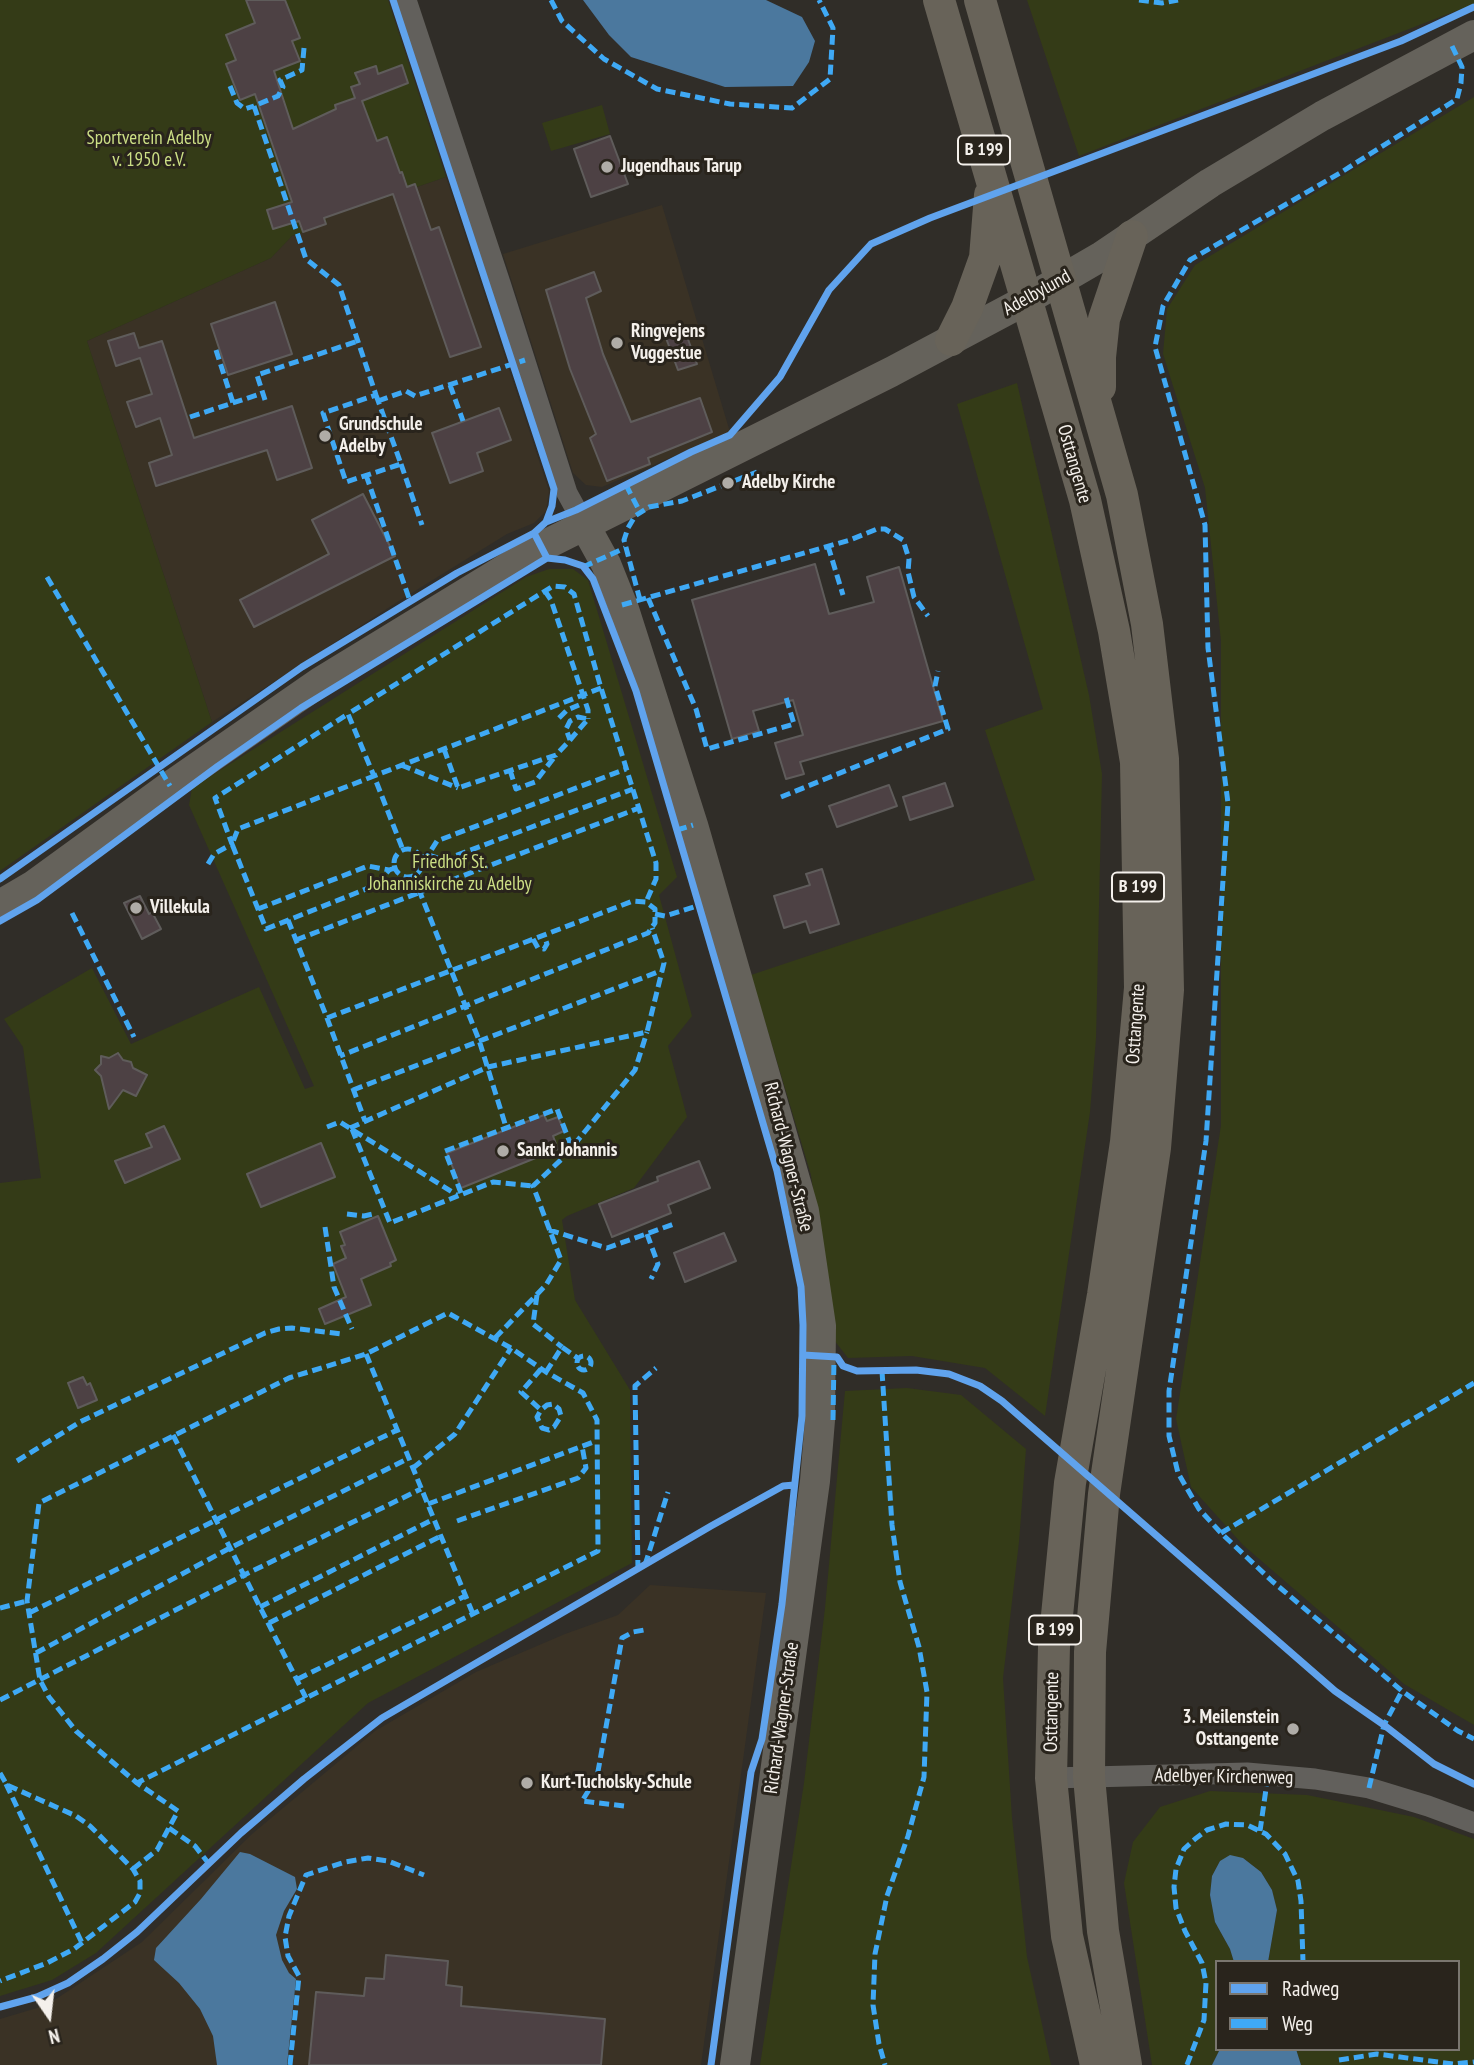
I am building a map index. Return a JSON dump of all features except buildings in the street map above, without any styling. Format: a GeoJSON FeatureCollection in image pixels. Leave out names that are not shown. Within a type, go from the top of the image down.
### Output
{"type":"FeatureCollection","features":[{"type":"Feature","properties":{"kind":"main road","name":"Osttangente"},"geometry":{"type":"LineString","coordinates":[[939,0],[1085,500],[1118,657],[1136,762],[1140,974],[1126,1142],[1070,1483],[1054,1646],[1051,1778],[1067,1937],[1096,2065]]}},
{"type":"Feature","properties":{"kind":"main road","name":"Osttangente"},"geometry":{"type":"LineString","coordinates":[[980,0],[1122,495],[1147,624],[1163,759],[1168,989],[1155,1148],[1104,1494],[1090,1652],[1088,1777],[1104,1931],[1126,2065]]}},
{"type":"Feature","properties":{"kind":"main road"},"geometry":{"type":"LineString","coordinates":[[951,340],[967,307],[985,258],[991,176]]}},
{"type":"Feature","properties":{"kind":"main road"},"geometry":{"type":"LineString","coordinates":[[1100,420],[1100,357],[1104,319],[1132,236]]}},
{"type":"Feature","properties":{"kind":"street"},"geometry":{"type":"LineString","coordinates":[[406,0],[567,493],[584,524]]}},
{"type":"Feature","properties":{"kind":"street","name":"Adelbylund"},"geometry":{"type":"LineString","coordinates":[[0,905],[34,885],[320,682],[541,547],[1028,299],[1102,256],[1210,183],[1311,123],[1474,35]]}},
{"type":"Feature","properties":{"kind":"street","name":"Richard-Wagner-Straße"},"geometry":{"type":"LineString","coordinates":[[584,524],[606,564],[622,605],[693,825],[804,1211],[821,1326],[820,1420],[815,1480],[735,2065]]}},
{"type":"Feature","properties":{"kind":"street","name":"Adelbyer Kirchenweg"},"geometry":{"type":"LineString","coordinates":[[1051,1778],[1247,1773],[1315,1779],[1369,1788],[1474,1823]]}},
{"type":"Feature","properties":{"kind":"shaded area","name":"Grundschule Adelby"},"geometry":{"type":"Polygon","coordinates":[[[446,177],[549,491],[546,511],[534,523],[507,534],[212,722],[87,341],[271,258],[292,236],[327,224],[326,218],[446,177]]]}},
{"type":"Feature","properties":{"kind":"shaded area","name":"Ringvejens Vuggestue"},"geometry":{"type":"Polygon","coordinates":[[[662,205],[730,432],[602,487],[586,485],[573,473],[503,254],[662,205]]]}},
{"type":"Feature","properties":{"kind":"shaded area","name":"Kurt-Tucholsky-Schule"},"geometry":{"type":"Polygon","coordinates":[[[650,1585],[766,1593],[701,2065],[0,2065],[0,2019],[47,2005],[142,1942],[252,1834],[375,1731],[476,1672],[565,1634],[618,1615],[650,1585]]]}},
{"type":"Feature","properties":{"kind":"green space","name":"Sportverein Adelby v. 1950 e.V."},"geometry":{"type":"Polygon","coordinates":[[[0,0],[388,0],[446,177],[326,218],[327,224],[292,236],[271,258],[87,341],[212,722],[0,871],[0,0]]]}},
{"type":"Feature","properties":{"kind":"green space"},"geometry":{"type":"Polygon","coordinates":[[[1027,0],[1474,0],[1474,4],[1079,156],[1027,0]]]}},
{"type":"Feature","properties":{"kind":"green space"},"geometry":{"type":"Polygon","coordinates":[[[1474,97],[1474,1725],[1404,1684],[1243,1545],[1191,1487],[1176,1419],[1221,1125],[1221,641],[1205,488],[1163,354],[1167,309],[1195,265],[1474,97]]]}},
{"type":"Feature","properties":{"kind":"green space"},"geometry":{"type":"Polygon","coordinates":[[[602,105],[610,134],[551,151],[542,123],[602,105]]]}},
{"type":"Feature","properties":{"kind":"green space"},"geometry":{"type":"Polygon","coordinates":[[[1017,383],[1089,695],[1102,774],[1096,1038],[1090,1112],[1045,1416],[985,1368],[912,1356],[848,1358],[834,1340],[811,1175],[751,975],[1035,880],[985,730],[1043,709],[957,404],[1017,383]]]}},
{"type":"Feature","properties":{"kind":"green space","name":"Friedhof St. Johanniskirche zu Adelby"},"geometry":{"type":"Polygon","coordinates":[[[549,569],[573,569],[588,580],[677,877],[659,895],[692,1016],[668,1046],[687,1117],[634,1188],[562,1220],[575,1300],[630,1390],[632,1563],[368,1703],[96,1953],[52,1980],[0,1996],[0,1183],[41,1178],[23,1047],[4,1019],[92,968],[131,1044],[259,987],[305,1089],[314,1086],[189,805],[192,788],[526,577],[549,569]]]}},
{"type":"Feature","properties":{"kind":"green space"},"geometry":{"type":"Polygon","coordinates":[[[907,1388],[961,1395],[1026,1449],[1019,1542],[1003,1678],[1012,1818],[1027,1957],[1051,2065],[760,2065],[804,1783],[825,1608],[845,1391],[907,1388]]]}},
{"type":"Feature","properties":{"kind":"green space"},"geometry":{"type":"Polygon","coordinates":[[[1210,1791],[1307,1795],[1414,1817],[1474,1839],[1474,2065],[1301,2065],[1297,2051],[1460,2051],[1460,1960],[1268,1960],[1277,1910],[1272,1890],[1261,1872],[1243,1858],[1220,1861],[1212,1876],[1210,1895],[1215,1922],[1233,1960],[1215,1960],[1215,2051],[1219,2051],[1212,2065],[1152,2065],[1124,1883],[1133,1842],[1160,1807],[1210,1791]]]}},
{"type":"Feature","properties":{"kind":"water"},"geometry":{"type":"Polygon","coordinates":[[[583,0],[766,0],[802,17],[815,41],[809,62],[793,86],[725,87],[631,57],[609,35],[583,0]]]}},
{"type":"Feature","properties":{"kind":"water"},"geometry":{"type":"Polygon","coordinates":[[[240,1852],[250,1854],[295,1877],[297,1889],[284,1911],[276,1935],[282,1960],[296,1979],[287,2065],[217,2065],[213,2036],[200,2009],[179,1983],[154,1960],[156,1948],[240,1852]]]}},
{"type":"Feature","properties":{"kind":"water"},"geometry":{"type":"Polygon","coordinates":[[[1230,1855],[1243,1858],[1261,1872],[1272,1890],[1277,1910],[1268,1960],[1233,1960],[1215,1922],[1210,1895],[1212,1876],[1220,1861],[1230,1855]]]}},
{"type":"Feature","properties":{"kind":"water"},"geometry":{"type":"Polygon","coordinates":[[[1219,2051],[1297,2051],[1301,2065],[1212,2065],[1219,2051]]]}},
{"type":"Feature","properties":{"kind":"marked path"},"geometry":{"type":"LineString","coordinates":[[551,0],[562,21],[604,59],[657,89],[730,104],[792,108],[830,79],[833,28],[819,0]]}},
{"type":"Feature","properties":{"kind":"marked path"},"geometry":{"type":"LineString","coordinates":[[1139,0],[1162,3],[1178,0]]}},
{"type":"Feature","properties":{"kind":"marked path"},"geometry":{"type":"LineString","coordinates":[[1452,46],[1462,67],[1457,99],[1340,173],[1190,260],[1163,306],[1155,347],[1205,525],[1208,648],[1228,803],[1206,1141],[1169,1391],[1169,1436],[1178,1473],[1199,1509],[1221,1533],[1272,1581],[1402,1691],[1458,1731],[1474,1739]]}},
{"type":"Feature","properties":{"kind":"marked path"},"geometry":{"type":"LineString","coordinates":[[304,48],[302,70],[280,80],[283,87],[278,96],[254,106],[306,259],[339,285],[376,395]]}},
{"type":"Feature","properties":{"kind":"marked path"},"geometry":{"type":"LineString","coordinates":[[230,86],[237,103],[245,109],[254,106]]}},
{"type":"Feature","properties":{"kind":"marked path"},"geometry":{"type":"LineString","coordinates":[[265,400],[257,375],[358,341]]}},
{"type":"Feature","properties":{"kind":"marked path"},"geometry":{"type":"LineString","coordinates":[[216,350],[233,403]]}},
{"type":"Feature","properties":{"kind":"marked path"},"geometry":{"type":"LineString","coordinates":[[378,401],[406,391],[415,396],[525,360]]}},
{"type":"Feature","properties":{"kind":"marked path"},"geometry":{"type":"LineString","coordinates":[[450,385],[463,421]]}},
{"type":"Feature","properties":{"kind":"marked path"},"geometry":{"type":"LineString","coordinates":[[190,417],[263,393]]}},
{"type":"Feature","properties":{"kind":"marked path"},"geometry":{"type":"LineString","coordinates":[[376,395],[401,464],[346,482],[323,413],[376,395]]}},
{"type":"Feature","properties":{"kind":"marked path"},"geometry":{"type":"LineString","coordinates":[[401,464],[422,525]]}},
{"type":"Feature","properties":{"kind":"marked path"},"geometry":{"type":"LineString","coordinates":[[640,600],[624,540],[635,516],[649,507],[682,501],[757,472]]}},
{"type":"Feature","properties":{"kind":"marked path"},"geometry":{"type":"LineString","coordinates":[[366,475],[410,601]]}},
{"type":"Feature","properties":{"kind":"marked path"},"geometry":{"type":"LineString","coordinates":[[626,485],[640,512]]}},
{"type":"Feature","properties":{"kind":"marked path"},"geometry":{"type":"LineString","coordinates":[[622,605],[850,540],[877,529],[885,529],[903,540],[909,559],[908,572],[914,597],[928,616]]}},
{"type":"Feature","properties":{"kind":"marked path"},"geometry":{"type":"LineString","coordinates":[[828,546],[843,595]]}},
{"type":"Feature","properties":{"kind":"marked path"},"geometry":{"type":"LineString","coordinates":[[583,567],[625,548]]}},
{"type":"Feature","properties":{"kind":"marked path"},"geometry":{"type":"LineString","coordinates":[[47,577],[170,786]]}},
{"type":"Feature","properties":{"kind":"marked path"},"geometry":{"type":"LineString","coordinates":[[601,688],[374,776],[348,714],[553,586],[565,587],[574,594],[656,863],[656,879],[646,902]]}},
{"type":"Feature","properties":{"kind":"marked path"},"geometry":{"type":"LineString","coordinates":[[545,591],[551,600],[588,710],[588,719]]}},
{"type":"Feature","properties":{"kind":"marked path"},"geometry":{"type":"LineString","coordinates":[[648,598],[696,709],[707,749],[794,724],[785,694]]}},
{"type":"Feature","properties":{"kind":"marked path"},"geometry":{"type":"LineString","coordinates":[[781,797],[948,729],[935,686],[938,671]]}},
{"type":"Feature","properties":{"kind":"marked path"},"geometry":{"type":"LineString","coordinates":[[559,718],[567,710],[579,705]]}},
{"type":"Feature","properties":{"kind":"marked path"},"geometry":{"type":"LineString","coordinates":[[208,864],[214,854],[232,844],[215,798],[348,714]]}},
{"type":"Feature","properties":{"kind":"marked path"},"geometry":{"type":"LineString","coordinates":[[444,749],[458,788],[556,755],[570,740],[588,719],[578,717],[570,721],[566,729],[570,740]]}},
{"type":"Feature","properties":{"kind":"marked path"},"geometry":{"type":"LineString","coordinates":[[510,770],[516,789],[535,782],[556,755]]}},
{"type":"Feature","properties":{"kind":"marked path"},"geometry":{"type":"LineString","coordinates":[[401,765],[458,788]]}},
{"type":"Feature","properties":{"kind":"marked path"},"geometry":{"type":"LineString","coordinates":[[420,858],[428,855],[437,841],[626,769]]}},
{"type":"Feature","properties":{"kind":"marked path"},"geometry":{"type":"LineString","coordinates":[[395,868],[389,870],[376,885],[266,929],[232,844],[238,829],[374,776],[403,850]]}},
{"type":"Feature","properties":{"kind":"marked path"},"geometry":{"type":"LineString","coordinates":[[428,855],[444,860],[633,789]]}},
{"type":"Feature","properties":{"kind":"marked path"},"geometry":{"type":"LineString","coordinates":[[296,940],[639,808]]}},
{"type":"Feature","properties":{"kind":"marked path"},"geometry":{"type":"LineString","coordinates":[[677,830],[693,825]]}},
{"type":"Feature","properties":{"kind":"marked path"},"geometry":{"type":"LineString","coordinates":[[408,849],[418,853],[422,863],[418,873],[408,877],[398,873],[394,863],[398,853],[408,849]]}},
{"type":"Feature","properties":{"kind":"marked path"},"geometry":{"type":"LineString","coordinates":[[258,909],[368,866],[389,870]]}},
{"type":"Feature","properties":{"kind":"marked path"},"geometry":{"type":"LineString","coordinates":[[413,875],[479,1040],[506,1127]]}},
{"type":"Feature","properties":{"kind":"marked path"},"geometry":{"type":"LineString","coordinates":[[327,1018],[633,901],[646,902],[655,909],[655,923],[648,933],[340,1056]]}},
{"type":"Feature","properties":{"kind":"marked path"},"geometry":{"type":"LineString","coordinates":[[655,914],[665,916],[700,905]]}},
{"type":"Feature","properties":{"kind":"marked path"},"geometry":{"type":"LineString","coordinates":[[72,913],[134,1037]]}},
{"type":"Feature","properties":{"kind":"marked path"},"geometry":{"type":"LineString","coordinates":[[288,920],[365,1121]]}},
{"type":"Feature","properties":{"kind":"marked path"},"geometry":{"type":"LineString","coordinates":[[350,1128],[488,1067],[647,1032],[664,963],[652,928]]}},
{"type":"Feature","properties":{"kind":"marked path"},"geometry":{"type":"LineString","coordinates":[[533,939],[538,948],[544,949],[547,944],[544,935]]}},
{"type":"Feature","properties":{"kind":"marked path"},"geometry":{"type":"LineString","coordinates":[[353,1090],[663,970]]}},
{"type":"Feature","properties":{"kind":"marked path"},"geometry":{"type":"LineString","coordinates":[[495,1338],[546,1285],[561,1260],[533,1186],[565,1156],[635,1070],[647,1032]]}},
{"type":"Feature","properties":{"kind":"marked path"},"geometry":{"type":"LineString","coordinates":[[461,1193],[445,1151],[557,1109],[572,1148]]}},
{"type":"Feature","properties":{"kind":"marked path"},"geometry":{"type":"LineString","coordinates":[[327,1127],[340,1122],[457,1195]]}},
{"type":"Feature","properties":{"kind":"marked path"},"geometry":{"type":"LineString","coordinates":[[352,1129],[390,1223],[493,1182],[533,1186]]}},
{"type":"Feature","properties":{"kind":"marked path"},"geometry":{"type":"LineString","coordinates":[[347,1214],[373,1214]]}},
{"type":"Feature","properties":{"kind":"marked path"},"geometry":{"type":"LineString","coordinates":[[549,1230],[607,1248],[674,1224]]}},
{"type":"Feature","properties":{"kind":"marked path"},"geometry":{"type":"LineString","coordinates":[[325,1227],[334,1287],[352,1329]]}},
{"type":"Feature","properties":{"kind":"marked path"},"geometry":{"type":"LineString","coordinates":[[647,1234],[658,1264],[651,1279]]}},
{"type":"Feature","properties":{"kind":"marked path"},"geometry":{"type":"LineString","coordinates":[[537,1295],[533,1324],[562,1347]]}},
{"type":"Feature","properties":{"kind":"marked path"},"geometry":{"type":"LineString","coordinates":[[133,1869],[157,1850],[178,1811],[137,1783],[76,1731],[49,1697],[40,1680],[27,1601],[39,1503],[289,1378],[366,1354],[448,1313],[583,1393],[597,1420],[598,1551],[137,1783]]}},
{"type":"Feature","properties":{"kind":"marked path"},"geometry":{"type":"LineString","coordinates":[[17,1461],[80,1422],[265,1333],[292,1328],[342,1334]]}},
{"type":"Feature","properties":{"kind":"marked path"},"geometry":{"type":"LineString","coordinates":[[546,1372],[562,1347],[579,1359]]}},
{"type":"Feature","properties":{"kind":"marked path"},"geometry":{"type":"LineString","coordinates":[[413,1468],[455,1434],[511,1348]]}},
{"type":"Feature","properties":{"kind":"marked path"},"geometry":{"type":"LineString","coordinates":[[366,1354],[473,1614]]}},
{"type":"Feature","properties":{"kind":"marked path"},"geometry":{"type":"LineString","coordinates":[[584,1356],[589,1358],[591,1363],[589,1368],[584,1370],[579,1368],[577,1363],[579,1358],[584,1356]]}},
{"type":"Feature","properties":{"kind":"marked path"},"geometry":{"type":"LineString","coordinates":[[833,1420],[834,1357]]}},
{"type":"Feature","properties":{"kind":"marked path"},"geometry":{"type":"LineString","coordinates":[[638,1570],[635,1386],[656,1368]]}},
{"type":"Feature","properties":{"kind":"marked path"},"geometry":{"type":"LineString","coordinates":[[541,1369],[521,1392],[541,1410],[537,1417],[542,1428],[549,1430],[561,1416],[559,1409],[553,1404],[541,1410]]}},
{"type":"Feature","properties":{"kind":"marked path"},"geometry":{"type":"LineString","coordinates":[[882,1371],[892,1525],[900,1582],[919,1647],[927,1692],[924,1777],[908,1836],[887,1896],[875,1954],[873,2005],[885,2065]]}},
{"type":"Feature","properties":{"kind":"marked path"},"geometry":{"type":"LineString","coordinates":[[1221,1533],[1474,1383]]}},
{"type":"Feature","properties":{"kind":"marked path"},"geometry":{"type":"LineString","coordinates":[[29,1613],[397,1430]]}},
{"type":"Feature","properties":{"kind":"marked path"},"geometry":{"type":"LineString","coordinates":[[173,1435],[306,1698]]}},
{"type":"Feature","properties":{"kind":"marked path"},"geometry":{"type":"LineString","coordinates":[[428,1504],[596,1441]]}},
{"type":"Feature","properties":{"kind":"marked path"},"geometry":{"type":"LineString","coordinates":[[457,1521],[578,1478],[586,1468],[582,1446]]}},
{"type":"Feature","properties":{"kind":"marked path"},"geometry":{"type":"LineString","coordinates":[[36,1653],[230,1548],[409,1458]]}},
{"type":"Feature","properties":{"kind":"marked path"},"geometry":{"type":"LineString","coordinates":[[0,1700],[244,1575],[421,1489]]}},
{"type":"Feature","properties":{"kind":"marked path"},"geometry":{"type":"LineString","coordinates":[[645,1565],[668,1492]]}},
{"type":"Feature","properties":{"kind":"marked path"},"geometry":{"type":"LineString","coordinates":[[260,1607],[434,1519]]}},
{"type":"Feature","properties":{"kind":"marked path"},"geometry":{"type":"LineString","coordinates":[[269,1623],[441,1536]]}},
{"type":"Feature","properties":{"kind":"marked path"},"geometry":{"type":"LineString","coordinates":[[298,1679],[465,1596]]}},
{"type":"Feature","properties":{"kind":"marked path"},"geometry":{"type":"LineString","coordinates":[[0,1608],[27,1601]]}},
{"type":"Feature","properties":{"kind":"marked path"},"geometry":{"type":"LineString","coordinates":[[624,1806],[582,1801],[597,1777],[622,1638],[644,1630]]}},
{"type":"Feature","properties":{"kind":"marked path"},"geometry":{"type":"LineString","coordinates":[[1369,1788],[1384,1725],[1402,1691]]}},
{"type":"Feature","properties":{"kind":"marked path"},"geometry":{"type":"LineString","coordinates":[[0,1773],[7,1785],[76,1816],[90,1826],[133,1869],[140,1881],[140,1893],[135,1902],[74,1949],[47,1963],[0,1981]]}},
{"type":"Feature","properties":{"kind":"marked path"},"geometry":{"type":"LineString","coordinates":[[1260,1831],[1268,1775]]}},
{"type":"Feature","properties":{"kind":"marked path"},"geometry":{"type":"LineString","coordinates":[[6,1784],[82,1943]]}},
{"type":"Feature","properties":{"kind":"marked path"},"geometry":{"type":"LineString","coordinates":[[1187,2065],[1204,2020],[1206,1983],[1202,1963],[1176,1908],[1174,1887],[1176,1869],[1184,1849],[1195,1839],[1207,1830],[1226,1824],[1247,1825],[1266,1834],[1285,1854],[1298,1881],[1303,1960]]}},
{"type":"Feature","properties":{"kind":"marked path"},"geometry":{"type":"LineString","coordinates":[[169,1828],[195,1846],[209,1864]]}},
{"type":"Feature","properties":{"kind":"marked path"},"geometry":{"type":"LineString","coordinates":[[290,2065],[299,1976],[288,1956],[285,1937],[289,1916],[306,1875],[345,1862],[368,1858],[388,1861],[424,1875]]}},
{"type":"Feature","properties":{"kind":"marked path"},"geometry":{"type":"LineString","coordinates":[[1339,2060],[1377,2054],[1453,2064],[1474,2062]]}},
{"type":"Feature","properties":{"kind":"cycle path"},"geometry":{"type":"LineString","coordinates":[[0,921],[37,900],[301,708],[547,558],[534,533],[546,522],[554,489],[393,0]]}},
{"type":"Feature","properties":{"kind":"cycle path"},"geometry":{"type":"LineString","coordinates":[[546,522],[730,435],[780,377],[829,290],[871,244],[930,218],[1401,41],[1474,7]]}},
{"type":"Feature","properties":{"kind":"cycle path"},"geometry":{"type":"LineString","coordinates":[[0,879],[302,667],[457,573],[534,533]]}},
{"type":"Feature","properties":{"kind":"cycle path"},"geometry":{"type":"LineString","coordinates":[[547,558],[583,566],[593,579],[636,691],[777,1171],[801,1287],[802,1416],[782,1604],[762,1739],[751,1772],[711,2065]]}},
{"type":"Feature","properties":{"kind":"cycle path"},"geometry":{"type":"LineString","coordinates":[[803,1355],[837,1357],[843,1366],[857,1371],[916,1370],[949,1374],[980,1386],[1002,1401],[1335,1691],[1434,1764],[1474,1784]]}},
{"type":"Feature","properties":{"kind":"cycle path"},"geometry":{"type":"LineString","coordinates":[[0,2007],[37,1997],[68,1983],[103,1959],[137,1932],[241,1833],[382,1718],[711,1526],[783,1486],[794,1485]]}},
{"type":"Feature","properties":{"kind":"place","name":"Jugendhaus Tarup"},"geometry":{"type":"Point","coordinates":[607,167]}},
{"type":"Feature","properties":{"kind":"place","name":"Ringvejens Vuggestue"},"geometry":{"type":"Point","coordinates":[617,343]}},
{"type":"Feature","properties":{"kind":"place","name":"Grundschule Adelby"},"geometry":{"type":"Point","coordinates":[325,436]}},
{"type":"Feature","properties":{"kind":"place","name":"Adelby Kirche"},"geometry":{"type":"Point","coordinates":[728,483]}},
{"type":"Feature","properties":{"kind":"place","name":"Villekula"},"geometry":{"type":"Point","coordinates":[136,908]}},
{"type":"Feature","properties":{"kind":"place","name":"Sankt Johannis"},"geometry":{"type":"Point","coordinates":[503,1151]}},
{"type":"Feature","properties":{"kind":"place","name":"3. Meilenstein Osttangente"},"geometry":{"type":"Point","coordinates":[1293,1729]}},
{"type":"Feature","properties":{"kind":"place","name":"Kurt-Tucholsky-Schule"},"geometry":{"type":"Point","coordinates":[527,1783]}}]}
